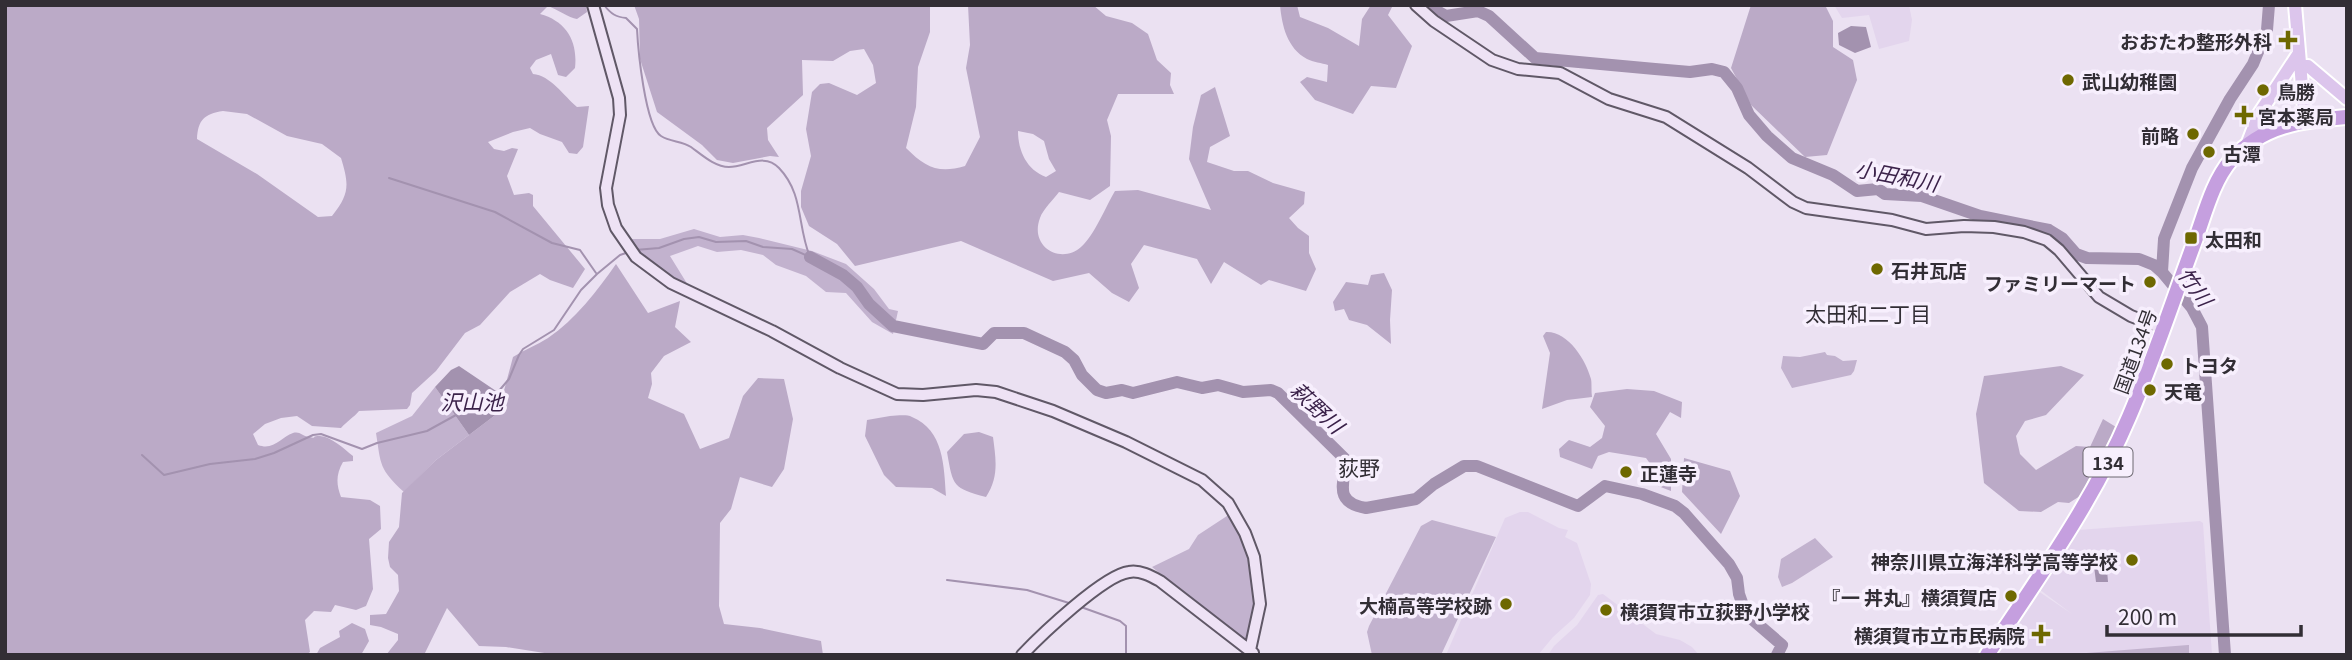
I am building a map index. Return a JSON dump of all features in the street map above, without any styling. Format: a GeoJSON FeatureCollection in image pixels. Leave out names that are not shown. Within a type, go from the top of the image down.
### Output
{"type":"FeatureCollection","features":[{"type":"Feature","properties":{"kind":"highway","name":"国道134号"},"geometry":{"type":"LineString","coordinates":[[1987,655],[2078,516],[2112,455],[2137,397],[2219,180],[2230,161],[2247,145],[2275,128],[2305,121],[2347,117]]}},
{"type":"Feature","properties":{"kind":"main road"},"geometry":{"type":"LineString","coordinates":[[2295,5],[2305,121]]}},
{"type":"Feature","properties":{"kind":"main road"},"geometry":{"type":"LineString","coordinates":[[2300,60],[2347,99]]}},
{"type":"Feature","properties":{"kind":"main road"},"geometry":{"type":"LineString","coordinates":[[2247,145],[2259,114],[2300,60]]}},
{"type":"Feature","properties":{"kind":"street"},"geometry":{"type":"LineString","coordinates":[[593,5],[619,98],[620,115],[606,188],[608,205],[616,228],[636,257],[670,283],[897,394],[996,391],[1053,411],[1126,442],[1202,480],[1228,503],[1245,533],[1254,557],[1260,604],[1252,653],[1160,581],[1147,575],[1129,572],[1115,577],[1072,609],[1022,655]]}},
{"type":"Feature","properties":{"kind":"street"},"geometry":{"type":"LineString","coordinates":[[1416,5],[1434,21],[1492,60],[1518,69],[1560,73],[1609,99],[1666,117],[1740,163],[1800,206],[1818,211],[1892,220],[1915,228],[1994,227],[2024,232],[2047,240],[2059,250],[2099,297],[2132,316],[2162,328]]}},
{"type":"Feature","properties":{"kind":"shaded area"},"geometry":{"type":"Polygon","coordinates":[[[5,5],[586,5],[587,12],[577,19],[548,6],[540,14],[557,22],[568,34],[574,49],[575,68],[566,77],[558,75],[551,54],[536,60],[530,68],[533,74],[551,82],[577,107],[589,106],[583,147],[577,154],[569,153],[562,142],[530,128],[488,142],[494,149],[518,149],[507,176],[514,195],[533,195],[533,206],[585,269],[573,288],[540,274],[510,292],[480,325],[465,333],[436,371],[412,393],[407,409],[359,411],[341,428],[312,426],[297,416],[281,418],[265,424],[253,434],[258,445],[264,446],[273,445],[295,433],[312,438],[324,437],[353,456],[353,461],[343,462],[339,471],[341,497],[370,500],[380,506],[381,529],[369,539],[373,589],[366,606],[356,610],[335,605],[331,612],[314,611],[305,620],[310,652],[306,655],[5,655],[5,5]],[[223,111],[211,114],[203,119],[197,139],[257,174],[318,217],[332,216],[345,195],[346,175],[341,158],[322,144],[287,136],[247,114],[223,111]]]}},
{"type":"Feature","properties":{"kind":"shaded area"},"geometry":{"type":"Polygon","coordinates":[[[634,5],[930,5],[930,32],[918,67],[916,107],[906,148],[926,164],[947,169],[965,166],[980,137],[966,68],[970,45],[968,5],[1093,5],[1106,16],[1132,23],[1148,34],[1157,60],[1171,73],[1170,85],[1174,94],[1118,94],[1107,120],[1111,136],[1110,186],[1090,200],[1059,192],[1040,218],[1039,237],[1043,245],[1056,253],[1065,254],[1081,247],[1095,228],[1115,191],[1138,190],[1211,210],[1189,159],[1201,95],[1215,87],[1230,136],[1210,147],[1207,162],[1234,171],[1248,171],[1273,183],[1305,192],[1304,204],[1289,218],[1309,236],[1309,253],[1316,269],[1306,291],[1269,280],[1261,285],[1224,262],[1211,284],[1197,259],[1144,245],[1131,264],[1139,288],[1129,302],[1112,293],[1089,273],[1053,281],[961,241],[855,266],[837,244],[809,226],[801,207],[801,191],[811,156],[806,129],[812,92],[820,84],[829,83],[857,95],[876,83],[873,65],[864,49],[850,51],[833,61],[802,60],[803,95],[767,128],[768,140],[779,157],[770,156],[733,163],[717,160],[702,145],[657,112],[640,59],[639,19],[634,5]],[[1018,131],[1020,146],[1029,165],[1046,177],[1056,171],[1044,141],[1033,134],[1018,131]]]}},
{"type":"Feature","properties":{"kind":"shaded area"},"geometry":{"type":"Polygon","coordinates":[[[1280,5],[1297,5],[1300,17],[1328,28],[1359,46],[1362,19],[1371,5],[1393,5],[1388,15],[1412,46],[1396,88],[1371,86],[1353,114],[1315,100],[1300,82],[1307,77],[1327,82],[1328,65],[1307,59],[1290,43],[1282,21],[1280,5]]]}},
{"type":"Feature","properties":{"kind":"shaded area"},"geometry":{"type":"Polygon","coordinates":[[[1751,5],[1825,5],[1833,21],[1833,47],[1853,60],[1857,80],[1827,155],[1805,157],[1751,105],[1731,68],[1751,5]]]}},
{"type":"Feature","properties":{"kind":"shaded area"},"geometry":{"type":"Polygon","coordinates":[[[1834,5],[1909,5],[1912,20],[1909,41],[1879,49],[1869,15],[1842,18],[1834,5]]]}},
{"type":"Feature","properties":{"kind":"shaded area"},"geometry":{"type":"Polygon","coordinates":[[[694,229],[720,237],[743,235],[759,238],[812,251],[846,264],[874,289],[889,309],[898,311],[893,334],[872,322],[846,293],[826,292],[806,276],[776,265],[763,255],[741,250],[717,252],[698,246],[670,256],[691,290],[638,257],[626,239],[660,239],[694,229]]]}},
{"type":"Feature","properties":{"kind":"shaded area"},"geometry":{"type":"Polygon","coordinates":[[[616,264],[648,313],[680,301],[675,327],[691,342],[664,356],[651,373],[652,384],[648,398],[684,414],[700,449],[729,438],[743,396],[758,378],[784,379],[793,419],[784,469],[772,487],[740,477],[731,509],[720,523],[719,606],[724,624],[760,628],[821,641],[823,655],[557,655],[506,647],[479,646],[447,608],[424,655],[386,655],[398,640],[398,634],[370,625],[370,615],[386,614],[399,591],[398,575],[390,567],[388,558],[389,542],[399,527],[402,493],[436,460],[498,413],[513,357],[548,338],[568,322],[594,294],[616,264]]]}},
{"type":"Feature","properties":{"kind":"shaded area"},"geometry":{"type":"Polygon","coordinates":[[[1384,273],[1392,290],[1391,344],[1367,325],[1349,320],[1344,309],[1335,311],[1333,302],[1346,282],[1368,285],[1371,275],[1384,273]]]}},
{"type":"Feature","properties":{"kind":"shaded area"},"geometry":{"type":"Polygon","coordinates":[[[1546,332],[1562,336],[1575,348],[1591,379],[1592,397],[1567,400],[1542,409],[1550,353],[1543,336],[1546,332]]]}},
{"type":"Feature","properties":{"kind":"shaded area"},"geometry":{"type":"Polygon","coordinates":[[[1825,352],[1843,361],[1857,360],[1851,375],[1792,388],[1781,368],[1783,356],[1800,357],[1825,352]]]}},
{"type":"Feature","properties":{"kind":"shaded area"},"geometry":{"type":"Polygon","coordinates":[[[2061,366],[2084,375],[2046,415],[2025,421],[2016,436],[2020,454],[2036,470],[2076,446],[2090,447],[2103,419],[2116,427],[2080,496],[2069,503],[2058,502],[2041,512],[2019,511],[1984,483],[1976,414],[1984,376],[2061,366]]]}},
{"type":"Feature","properties":{"kind":"shaded area"},"geometry":{"type":"Polygon","coordinates":[[[435,387],[469,435],[436,460],[404,492],[382,466],[376,433],[412,416],[435,387]]]}},
{"type":"Feature","properties":{"kind":"shaded area"},"geometry":{"type":"Polygon","coordinates":[[[1627,389],[1654,391],[1682,402],[1681,418],[1670,412],[1656,434],[1671,459],[1671,491],[1658,486],[1654,469],[1646,458],[1609,452],[1598,456],[1592,469],[1560,457],[1559,449],[1569,440],[1590,447],[1602,438],[1605,426],[1590,407],[1595,393],[1627,389]]]}},
{"type":"Feature","properties":{"kind":"shaded area"},"geometry":{"type":"Polygon","coordinates":[[[910,416],[931,431],[943,462],[946,496],[932,488],[896,487],[884,475],[865,436],[867,420],[910,416]]]}},
{"type":"Feature","properties":{"kind":"shaded area"},"geometry":{"type":"Polygon","coordinates":[[[979,432],[993,437],[995,453],[995,475],[986,497],[956,484],[947,452],[964,434],[979,432]]]}},
{"type":"Feature","properties":{"kind":"shaded area"},"geometry":{"type":"Polygon","coordinates":[[[1684,458],[1730,471],[1740,496],[1721,534],[1682,492],[1684,458]]]}},
{"type":"Feature","properties":{"kind":"shaded area"},"geometry":{"type":"Polygon","coordinates":[[[1528,512],[1568,530],[1565,537],[1577,543],[1591,584],[1590,595],[1574,618],[1538,655],[1446,655],[1505,518],[1528,512]]]}},
{"type":"Feature","properties":{"kind":"shaded area"},"geometry":{"type":"Polygon","coordinates":[[[1230,514],[1251,558],[1257,603],[1247,644],[1152,567],[1189,549],[1198,535],[1230,514]]]}},
{"type":"Feature","properties":{"kind":"shaded area"},"geometry":{"type":"Polygon","coordinates":[[[1432,520],[1496,537],[1441,655],[1372,655],[1367,632],[1369,626],[1421,526],[1432,520]]]}},
{"type":"Feature","properties":{"kind":"shaded area","name":"神奈川県立海洋科学高等学校"},"geometry":{"type":"Polygon","coordinates":[[[2200,521],[2203,523],[2212,655],[1995,655],[2038,591],[2072,614],[2039,589],[2078,530],[2200,521]]]}},
{"type":"Feature","properties":{"kind":"shaded area"},"geometry":{"type":"Polygon","coordinates":[[[1815,538],[1833,557],[1782,587],[1778,577],[1781,559],[1815,538]]]}},
{"type":"Feature","properties":{"kind":"shaded area","name":"横須賀市立荻野小学校"},"geometry":{"type":"Polygon","coordinates":[[[1603,594],[1656,634],[1680,640],[1699,655],[1548,655],[1577,625],[1598,595],[1603,594]]]}},
{"type":"Feature","properties":{"kind":"shaded area"},"geometry":{"type":"Polygon","coordinates":[[[352,623],[365,629],[369,641],[361,655],[316,655],[320,648],[340,637],[339,631],[352,623]]]}},
{"type":"Feature","properties":{"kind":"shaded area"},"geometry":{"type":"Polygon","coordinates":[[[2188,645],[2189,655],[2074,654],[2188,645]]]}},
{"type":"Feature","properties":{"kind":"water"},"geometry":{"type":"Polygon","coordinates":[[[1851,26],[1866,27],[1871,47],[1855,53],[1839,45],[1838,33],[1851,26]]]}},
{"type":"Feature","properties":{"kind":"water","name":"沢山池"},"geometry":{"type":"Polygon","coordinates":[[[459,366],[502,395],[498,413],[469,435],[435,387],[451,370],[459,366]]]}},
{"type":"Feature","properties":{"kind":"water"},"geometry":{"type":"Polygon","coordinates":[[[2106,557],[2108,582],[2096,582],[2093,558],[2106,557]]]}},
{"type":"Feature","properties":{"kind":"waterway"},"geometry":{"type":"LineString","coordinates":[[604,5],[614,15],[626,18],[637,29],[643,86],[655,129],[661,136],[687,145],[719,165],[729,167],[761,161],[773,163],[793,189],[810,257]]}},
{"type":"Feature","properties":{"kind":"waterway","name":"小田和川"},"geometry":{"type":"LineString","coordinates":[[1426,5],[1446,16],[1478,11],[1489,16],[1535,58],[1690,72],[1712,69],[1724,72],[1737,88],[1749,115],[1767,136],[1792,158],[1833,175],[1857,191],[1878,189],[1885,194],[1922,196],[1980,216],[2049,230],[2062,238],[2076,254],[2087,258],[2139,259],[2154,265],[2192,308],[2202,327],[2225,655]]}},
{"type":"Feature","properties":{"kind":"waterway","name":"竹川"},"geometry":{"type":"LineString","coordinates":[[2162,272],[2164,239],[2192,168],[2230,99],[2253,64],[2267,30],[2269,5]]}},
{"type":"Feature","properties":{"kind":"waterway"},"geometry":{"type":"LineString","coordinates":[[389,178],[495,212],[552,243],[580,250],[596,273]]}},
{"type":"Feature","properties":{"kind":"waterway"},"geometry":{"type":"LineString","coordinates":[[635,250],[659,248],[699,237],[716,242],[746,241],[763,247],[792,249],[810,257]]}},
{"type":"Feature","properties":{"kind":"waterway"},"geometry":{"type":"LineString","coordinates":[[498,392],[509,379],[523,349],[554,330],[581,290],[620,255],[626,253]]}},
{"type":"Feature","properties":{"kind":"waterway","name":"萩野川"},"geometry":{"type":"LineString","coordinates":[[810,257],[843,275],[893,326],[983,344],[994,333],[1024,333],[1065,352],[1074,360],[1082,375],[1097,390],[1106,393],[1122,390],[1133,393],[1177,382],[1202,388],[1218,385],[1243,392],[1271,390],[1278,393],[1346,460],[1344,496],[1355,505],[1366,508],[1416,499],[1434,484],[1464,466],[1477,466],[1578,506],[1605,486],[1642,494],[1675,506],[1729,564],[1737,578],[1746,614],[1782,645],[1777,655]]}},
{"type":"Feature","properties":{"kind":"waterway"},"geometry":{"type":"LineString","coordinates":[[142,455],[164,475],[210,464],[255,459],[313,435],[321,434],[362,449],[427,431],[456,415]]}},
{"type":"Feature","properties":{"kind":"waterway"},"geometry":{"type":"LineString","coordinates":[[947,580],[1027,590],[1069,603]]}},
{"type":"Feature","properties":{"kind":"waterway"},"geometry":{"type":"LineString","coordinates":[[1081,607],[1120,621],[1126,626],[1126,655]]}},
{"type":"Feature","properties":{"kind":"place","name":"おおたわ整形外科"},"geometry":{"type":"Point","coordinates":[2288,40]}},
{"type":"Feature","properties":{"kind":"place","name":"武山幼稚園"},"geometry":{"type":"Point","coordinates":[2068,80]}},
{"type":"Feature","properties":{"kind":"place","name":"鳥勝"},"geometry":{"type":"Point","coordinates":[2263,90]}},
{"type":"Feature","properties":{"kind":"place","name":"宮本薬局"},"geometry":{"type":"Point","coordinates":[2244,115]}},
{"type":"Feature","properties":{"kind":"place","name":"前略"},"geometry":{"type":"Point","coordinates":[2193,134]}},
{"type":"Feature","properties":{"kind":"place","name":"古潭"},"geometry":{"type":"Point","coordinates":[2209,152]}},
{"type":"Feature","properties":{"kind":"place","name":"太田和"},"geometry":{"type":"Point","coordinates":[2191,238]}},
{"type":"Feature","properties":{"kind":"place","name":"石井瓦店"},"geometry":{"type":"Point","coordinates":[1877,269]}},
{"type":"Feature","properties":{"kind":"place","name":"ファミリーマート"},"geometry":{"type":"Point","coordinates":[2150,282]}},
{"type":"Feature","properties":{"kind":"place","name":"トヨタ"},"geometry":{"type":"Point","coordinates":[2167,364]}},
{"type":"Feature","properties":{"kind":"place","name":"天竜"},"geometry":{"type":"Point","coordinates":[2150,390]}},
{"type":"Feature","properties":{"kind":"place","name":"正蓮寺"},"geometry":{"type":"Point","coordinates":[1626,472]}},
{"type":"Feature","properties":{"kind":"place","name":"神奈川県立海洋科学高等学校"},"geometry":{"type":"Point","coordinates":[2132,560]}},
{"type":"Feature","properties":{"kind":"place","name":"『一 丼丸』横須賀店"},"geometry":{"type":"Point","coordinates":[2011,596]}},
{"type":"Feature","properties":{"kind":"place","name":"大楠高等学校跡"},"geometry":{"type":"Point","coordinates":[1506,604]}},
{"type":"Feature","properties":{"kind":"place","name":"横須賀市立荻野小学校"},"geometry":{"type":"Point","coordinates":[1606,610]}},
{"type":"Feature","properties":{"kind":"place","name":"横須賀市立市民病院"},"geometry":{"type":"Point","coordinates":[2041,634]}},
{"type":"Feature","properties":{"kind":"district","name":"太田和二丁目"},"geometry":{"type":"Point","coordinates":[1868,313]}},
{"type":"Feature","properties":{"kind":"district","name":"荻野"},"geometry":{"type":"Point","coordinates":[1359,467]}}]}
